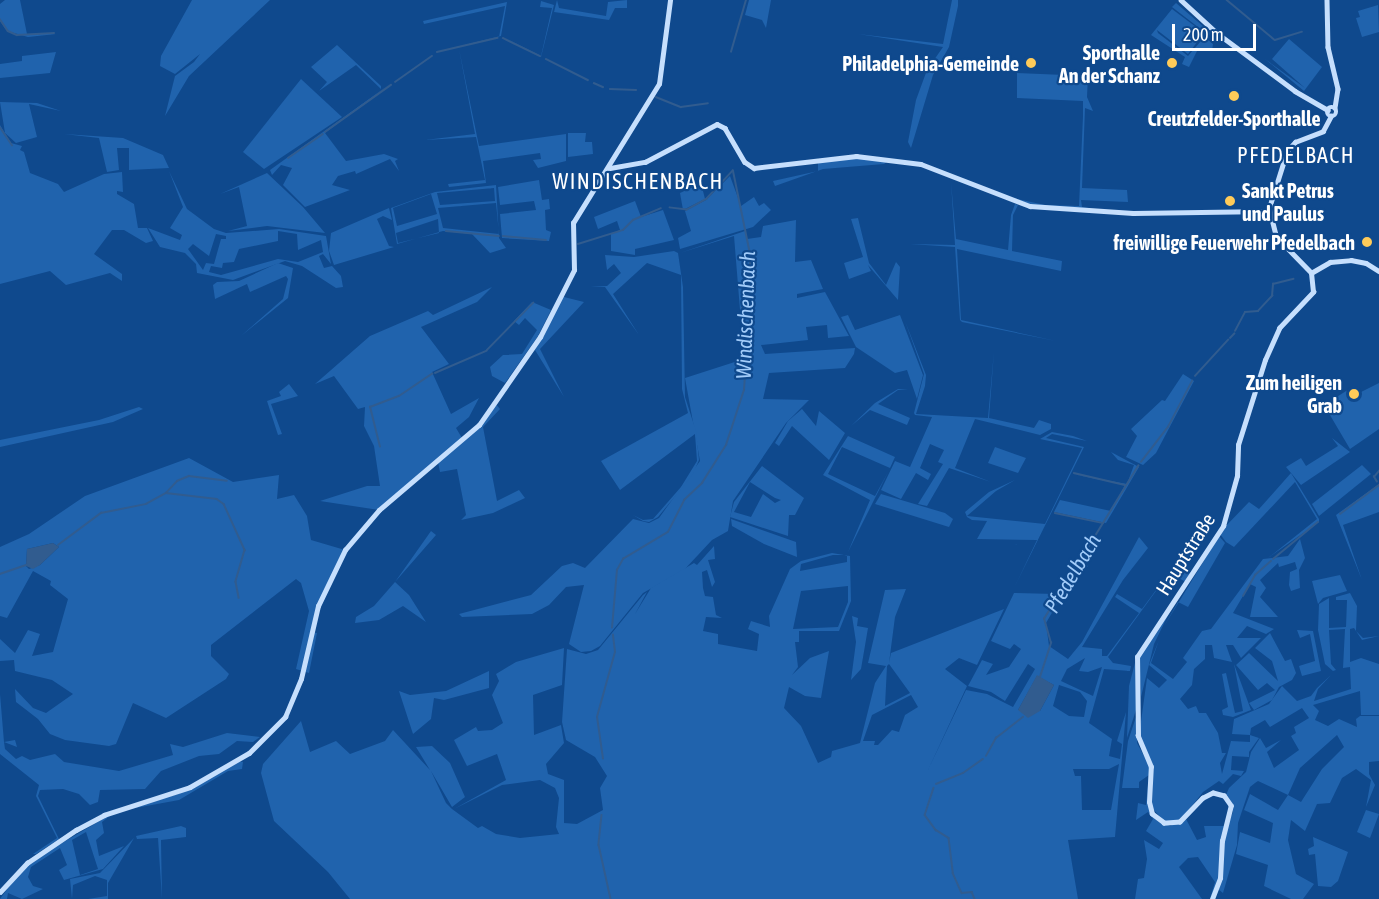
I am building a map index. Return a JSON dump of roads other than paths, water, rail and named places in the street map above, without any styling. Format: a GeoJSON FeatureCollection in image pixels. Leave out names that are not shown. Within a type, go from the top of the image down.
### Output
{"type":"FeatureCollection","features":[{"type":"Feature","properties":{"kind":"main road"},"geometry":{"type":"LineString","coordinates":[[0,892],[27,863],[76,830],[104,815],[190,787],[249,753],[271,734],[299,687],[318,606],[345,550],[371,518],[478,425],[540,337],[574,270],[573,223],[610,168],[623,136],[659,84],[670,0]]}},
{"type":"Feature","properties":{"kind":"main road"},"geometry":{"type":"LineString","coordinates":[[1181,0],[1217,33],[1294,91],[1327,109],[1335,108]]}},
{"type":"Feature","properties":{"kind":"main road"},"geometry":{"type":"LineString","coordinates":[[1327,0],[1328,47],[1338,89],[1335,108],[1337,113],[1330,116],[1323,131],[1295,142],[1287,151],[1269,211],[1276,237],[1311,273],[1330,262],[1351,260],[1366,263],[1379,271]]}},
{"type":"Feature","properties":{"kind":"main road"},"geometry":{"type":"LineString","coordinates":[[1327,109],[1330,116]]}},
{"type":"Feature","properties":{"kind":"main road"},"geometry":{"type":"LineString","coordinates":[[610,168],[645,162],[717,124],[725,128],[745,162],[754,168],[844,156],[907,161],[952,174],[1030,206],[1133,213],[1269,211]]}},
{"type":"Feature","properties":{"kind":"main road","name":"Hauptstraße"},"geometry":{"type":"LineString","coordinates":[[1212,899],[1220,878],[1221,841],[1231,812],[1224,796],[1209,794],[1185,819],[1175,824],[1160,821],[1150,808],[1152,767],[1138,736],[1137,657],[1223,526],[1235,483],[1238,445],[1251,396],[1279,328],[1311,298],[1314,286],[1311,273]]}},
{"type":"Feature","properties":{"kind":"waterway","name":"Windischenbach"},"geometry":{"type":"LineString","coordinates":[[731,52],[746,0]]}},
{"type":"Feature","properties":{"kind":"waterway","name":"Pfedelbach"},"geometry":{"type":"LineString","coordinates":[[1227,0],[1275,40],[1302,32]]}},
{"type":"Feature","properties":{"kind":"waterway"},"geometry":{"type":"LineString","coordinates":[[0,19],[8,31],[17,35],[54,33]]}},
{"type":"Feature","properties":{"kind":"waterway"},"geometry":{"type":"LineString","coordinates":[[437,52],[497,38]]}},
{"type":"Feature","properties":{"kind":"waterway"},"geometry":{"type":"LineString","coordinates":[[503,38],[540,56]]}},
{"type":"Feature","properties":{"kind":"waterway"},"geometry":{"type":"LineString","coordinates":[[395,82],[432,56]]}},
{"type":"Feature","properties":{"kind":"waterway"},"geometry":{"type":"LineString","coordinates":[[546,59],[588,80]]}},
{"type":"Feature","properties":{"kind":"waterway"},"geometry":{"type":"LineString","coordinates":[[594,83],[603,87]]}},
{"type":"Feature","properties":{"kind":"waterway"},"geometry":{"type":"LineString","coordinates":[[325,132],[391,85]]}},
{"type":"Feature","properties":{"kind":"waterway"},"geometry":{"type":"LineString","coordinates":[[610,89],[636,90]]}},
{"type":"Feature","properties":{"kind":"waterway"},"geometry":{"type":"LineString","coordinates":[[656,97],[681,107],[708,103]]}},
{"type":"Feature","properties":{"kind":"waterway"},"geometry":{"type":"LineString","coordinates":[[0,127],[12,145]]}},
{"type":"Feature","properties":{"kind":"waterway"},"geometry":{"type":"LineString","coordinates":[[288,158],[323,134]]}},
{"type":"Feature","properties":{"kind":"waterway","name":"Windischenbach"},"geometry":{"type":"LineString","coordinates":[[612,628],[617,570],[623,559],[668,532],[684,500],[702,483],[726,445],[744,390],[747,346],[742,305],[751,259],[733,171],[707,199],[687,210],[670,208]]}},
{"type":"Feature","properties":{"kind":"waterway"},"geometry":{"type":"LineString","coordinates":[[578,244],[623,230],[633,220],[661,208]]}},
{"type":"Feature","properties":{"kind":"waterway"},"geometry":{"type":"LineString","coordinates":[[446,231],[499,236]]}},
{"type":"Feature","properties":{"kind":"waterway"},"geometry":{"type":"LineString","coordinates":[[503,236],[546,240]]}},
{"type":"Feature","properties":{"kind":"waterway","name":"Pfedelbach"},"geometry":{"type":"LineString","coordinates":[[1235,331],[1245,312],[1258,311],[1272,296],[1273,284],[1293,279]]}},
{"type":"Feature","properties":{"kind":"waterway"},"geometry":{"type":"LineString","coordinates":[[487,350],[533,303]]}},
{"type":"Feature","properties":{"kind":"waterway","name":"Pfedelbach"},"geometry":{"type":"LineString","coordinates":[[1230,338],[1234,334]]}},
{"type":"Feature","properties":{"kind":"waterway","name":"Pfedelbach"},"geometry":{"type":"LineString","coordinates":[[1195,376],[1228,340]]}},
{"type":"Feature","properties":{"kind":"waterway"},"geometry":{"type":"LineString","coordinates":[[435,373],[486,351]]}},
{"type":"Feature","properties":{"kind":"waterway"},"geometry":{"type":"LineString","coordinates":[[380,447],[370,407],[399,396],[432,374]]}},
{"type":"Feature","properties":{"kind":"waterway","name":"Pfedelbach"},"geometry":{"type":"LineString","coordinates":[[1141,462],[1168,427],[1192,381]]}},
{"type":"Feature","properties":{"kind":"waterway","name":"Pfedelbach"},"geometry":{"type":"LineString","coordinates":[[1040,677],[1051,643],[1044,619],[1138,466]]}},
{"type":"Feature","properties":{"kind":"waterway"},"geometry":{"type":"LineString","coordinates":[[1377,482],[1374,477],[1379,471]]}},
{"type":"Feature","properties":{"kind":"waterway"},"geometry":{"type":"LineString","coordinates":[[1074,473],[1125,485]]}},
{"type":"Feature","properties":{"kind":"waterway"},"geometry":{"type":"LineString","coordinates":[[166,493],[177,481],[189,476],[227,481]]}},
{"type":"Feature","properties":{"kind":"waterway"},"geometry":{"type":"LineString","coordinates":[[1340,514],[1379,485]]}},
{"type":"Feature","properties":{"kind":"waterway"},"geometry":{"type":"LineString","coordinates":[[58,545],[101,513],[146,504],[166,493],[217,499],[224,504],[245,550],[236,582],[239,598]]}},
{"type":"Feature","properties":{"kind":"waterway"},"geometry":{"type":"LineString","coordinates":[[1055,513],[1103,523]]}},
{"type":"Feature","properties":{"kind":"waterway"},"geometry":{"type":"LineString","coordinates":[[1273,559],[1318,522]]}},
{"type":"Feature","properties":{"kind":"waterway"},"geometry":{"type":"LineString","coordinates":[[1243,596],[1255,575],[1271,561]]}},
{"type":"Feature","properties":{"kind":"waterway"},"geometry":{"type":"LineString","coordinates":[[0,574],[26,565]]}},
{"type":"Feature","properties":{"kind":"waterway","name":"Windischenbach"},"geometry":{"type":"LineString","coordinates":[[603,759],[597,717],[615,652],[613,635]]}},
{"type":"Feature","properties":{"kind":"waterway","name":"Pfedelbach"},"geometry":{"type":"LineString","coordinates":[[986,756],[996,738],[1023,717]]}},
{"type":"Feature","properties":{"kind":"waterway","name":"Pfedelbach"},"geometry":{"type":"LineString","coordinates":[[936,784],[963,773],[983,759]]}},
{"type":"Feature","properties":{"kind":"waterway","name":"Pfedelbach"},"geometry":{"type":"LineString","coordinates":[[934,788],[925,815],[936,830],[949,838],[953,873],[962,893],[972,892],[975,899]]}},
{"type":"Feature","properties":{"kind":"waterway","name":"Windischenbach"},"geometry":{"type":"LineString","coordinates":[[602,815],[599,845],[611,899]]}},
{"type":"Feature","properties":{"kind":"place","name":"Philadelphia-Gemeinde"},"geometry":{"type":"Point","coordinates":[1031,63]}},
{"type":"Feature","properties":{"kind":"place","name":"Sporthalle An der Schanz"},"geometry":{"type":"Point","coordinates":[1172,63]}},
{"type":"Feature","properties":{"kind":"place","name":"Creutzfelder-Sporthalle"},"geometry":{"type":"Point","coordinates":[1234,96]}},
{"type":"Feature","properties":{"kind":"place","name":"Sankt Petrus und Paulus"},"geometry":{"type":"Point","coordinates":[1230,201]}},
{"type":"Feature","properties":{"kind":"place","name":"freiwillige Feuerwehr Pfedelbach"},"geometry":{"type":"Point","coordinates":[1367,242]}},
{"type":"Feature","properties":{"kind":"place","name":"Zum heiligen Grab"},"geometry":{"type":"Point","coordinates":[1354,394]}},
{"type":"Feature","properties":{"kind":"district","name":"PFEDELBACH"},"geometry":{"type":"Point","coordinates":[1296,156]}},
{"type":"Feature","properties":{"kind":"district","name":"WINDISCHENBACH"},"geometry":{"type":"Point","coordinates":[638,182]}}]}
